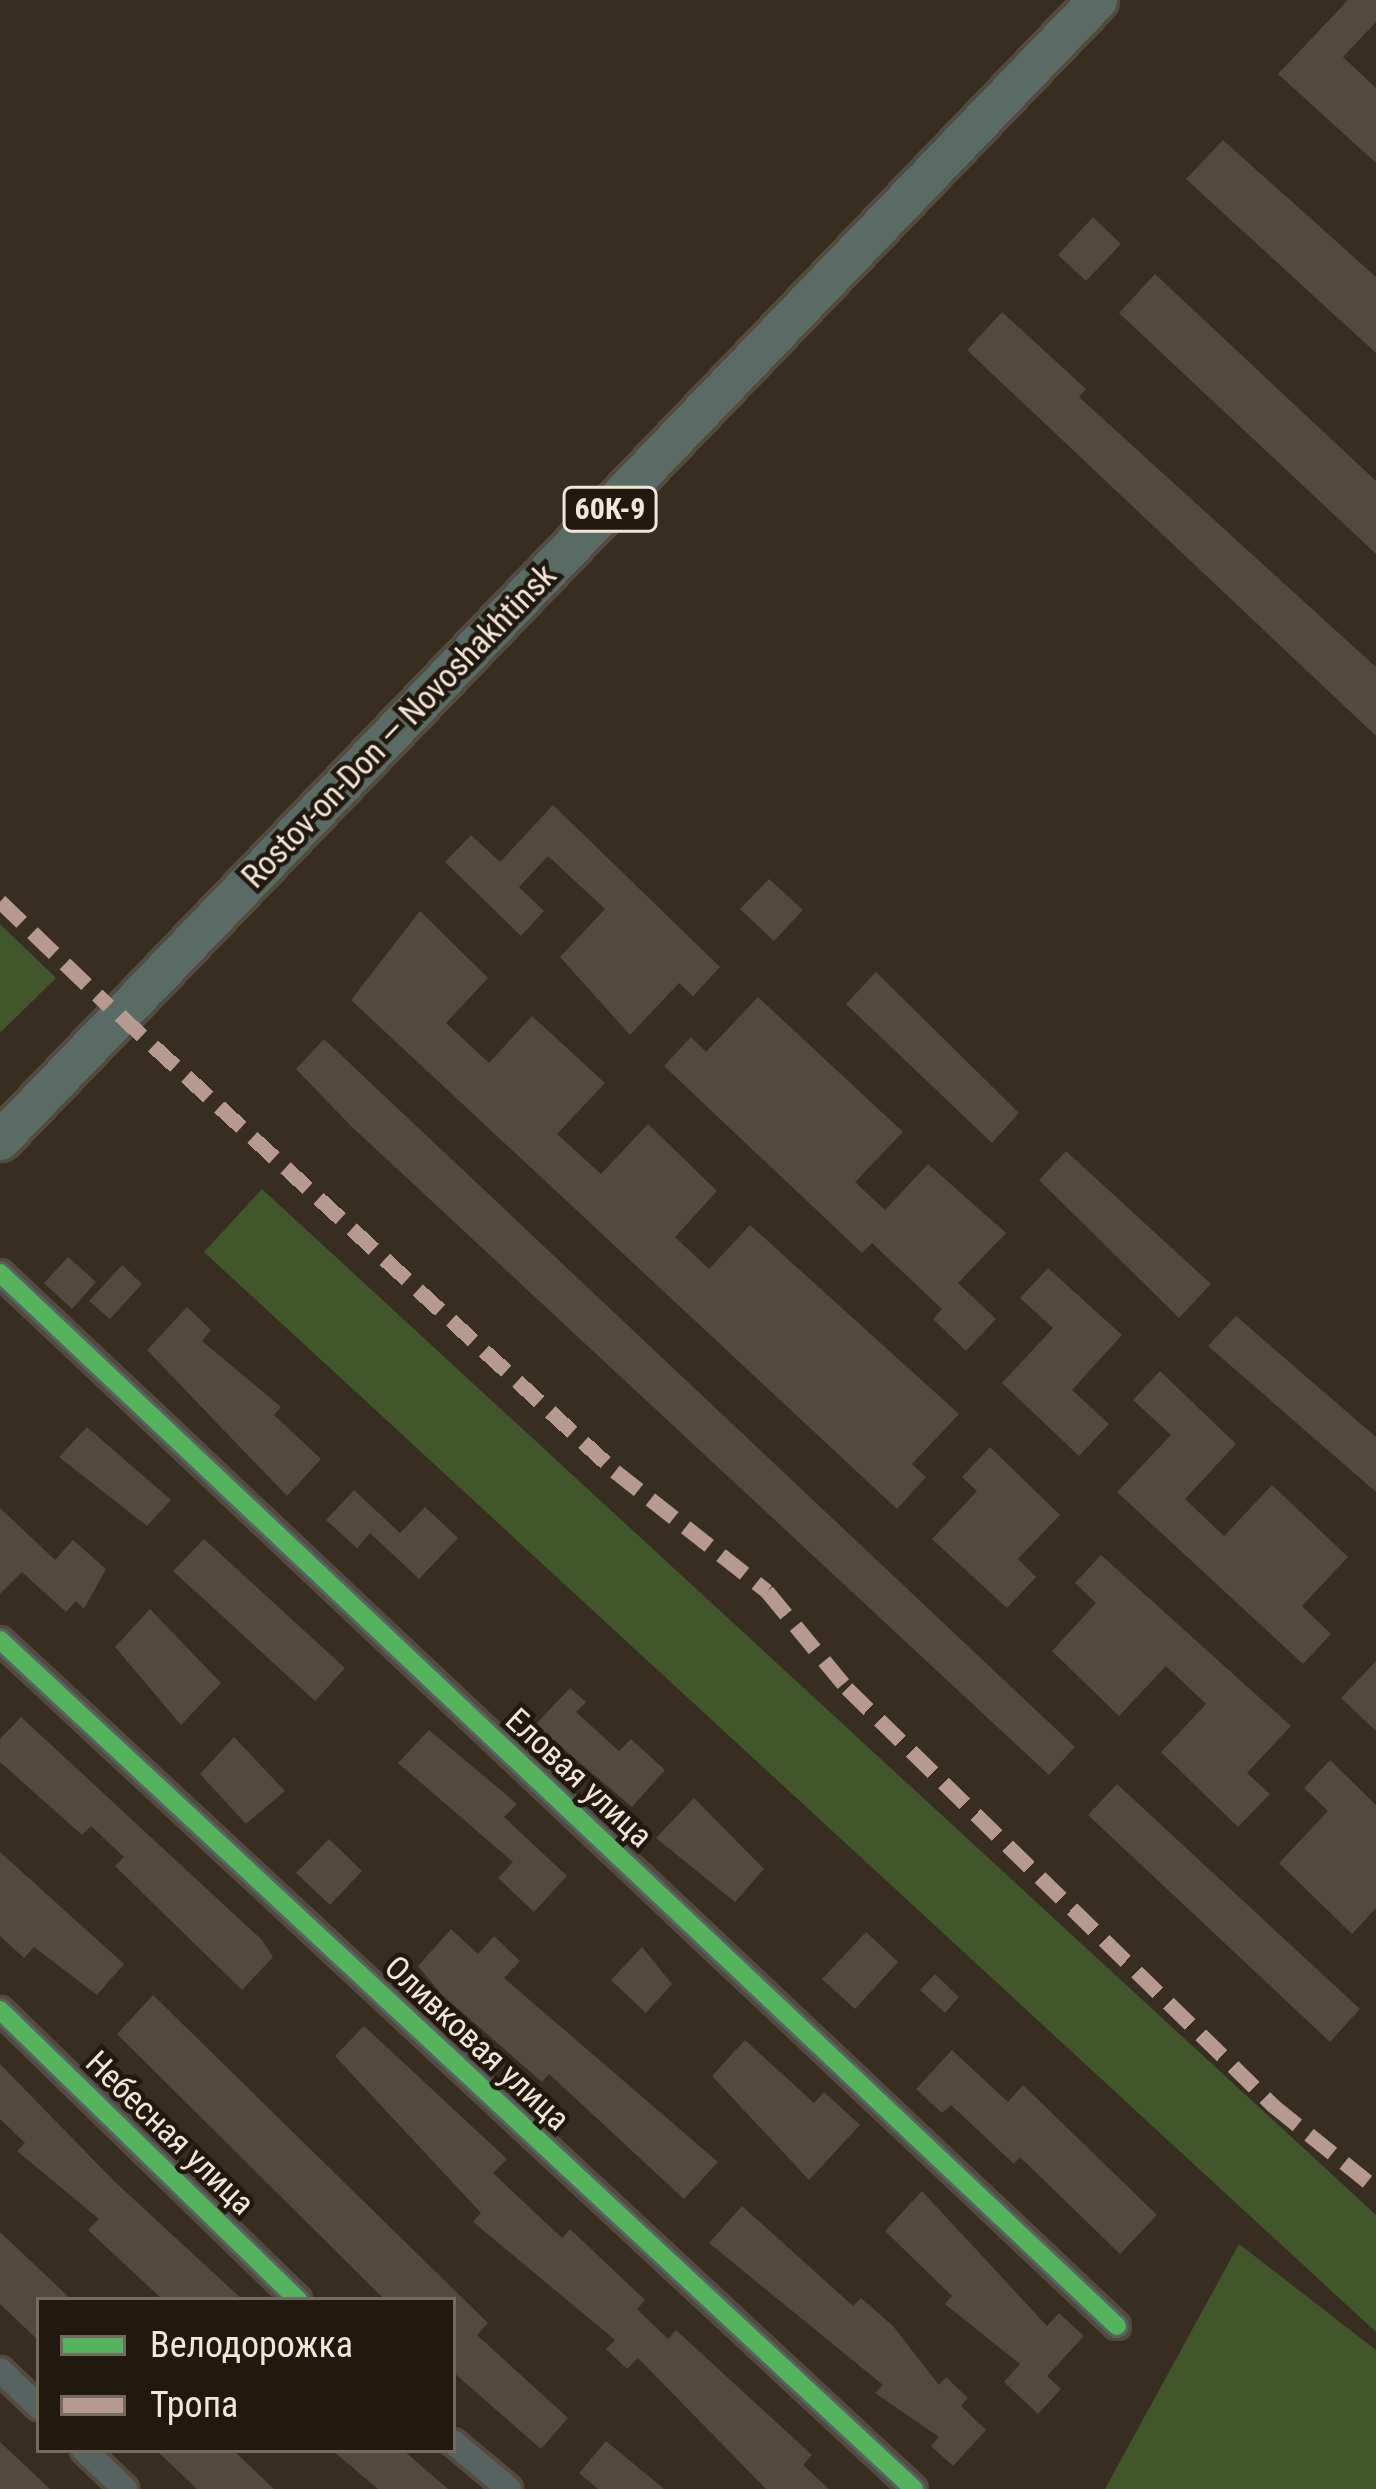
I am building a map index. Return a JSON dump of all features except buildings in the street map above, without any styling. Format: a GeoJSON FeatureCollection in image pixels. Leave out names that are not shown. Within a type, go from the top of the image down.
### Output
{"type":"FeatureCollection","features":[{"type":"Feature","properties":{"kind":"main road","name":"Rostov-on-Don — Novoshakhtinsk"},"geometry":{"type":"LineString","coordinates":[[0,1140],[115,1010],[1078,0]]}},
{"type":"Feature","properties":{"kind":"main road","name":"Rostov-on-Don — Novoshakhtinsk"},"geometry":{"type":"LineString","coordinates":[[0,1120],[115,1010],[1096,0]]}},
{"type":"Feature","properties":{"kind":"street","name":"Еловая улица"},"geometry":{"type":"LineString","coordinates":[[0,1273],[1117,2326]]}},
{"type":"Feature","properties":{"kind":"street","name":"Оливковая улица"},"geometry":{"type":"LineString","coordinates":[[0,1640],[914,2489]]}},
{"type":"Feature","properties":{"kind":"street","name":"Небесная улица"},"geometry":{"type":"LineString","coordinates":[[0,2010],[295,2297]]}},
{"type":"Feature","properties":{"kind":"street"},"geometry":{"type":"LineString","coordinates":[[0,2371],[36,2405]]}},
{"type":"Feature","properties":{"kind":"street"},"geometry":{"type":"LineString","coordinates":[[456,2445],[509,2489]]}},
{"type":"Feature","properties":{"kind":"street"},"geometry":{"type":"LineString","coordinates":[[87,2453],[125,2489]]}},
{"type":"Feature","properties":{"kind":"green space"},"geometry":{"type":"Polygon","coordinates":[[[0,924],[56,978],[1,1032],[0,1031],[0,924]]]}},
{"type":"Feature","properties":{"kind":"green space"},"geometry":{"type":"Polygon","coordinates":[[[262,1189],[1376,2215],[1376,2332],[204,1252],[262,1189]]]}},
{"type":"Feature","properties":{"kind":"green space"},"geometry":{"type":"Polygon","coordinates":[[[1239,2244],[1376,2350],[1376,2489],[1105,2489],[1239,2244]]]}},
{"type":"Feature","properties":{"kind":"marked path"},"geometry":{"type":"LineString","coordinates":[[0,901],[109,1006]]}},
{"type":"Feature","properties":{"kind":"marked path"},"geometry":{"type":"LineString","coordinates":[[120,1015],[615,1471],[767,1591],[847,1688],[1274,2106],[1376,2188]]}},
{"type":"Feature","properties":{"kind":"cycle path"},"geometry":{"type":"LineString","coordinates":[[0,1273],[1117,2326]]}},
{"type":"Feature","properties":{"kind":"cycle path"},"geometry":{"type":"LineString","coordinates":[[0,1640],[914,2489]]}},
{"type":"Feature","properties":{"kind":"cycle path"},"geometry":{"type":"LineString","coordinates":[[0,2010],[295,2297]]}}]}
